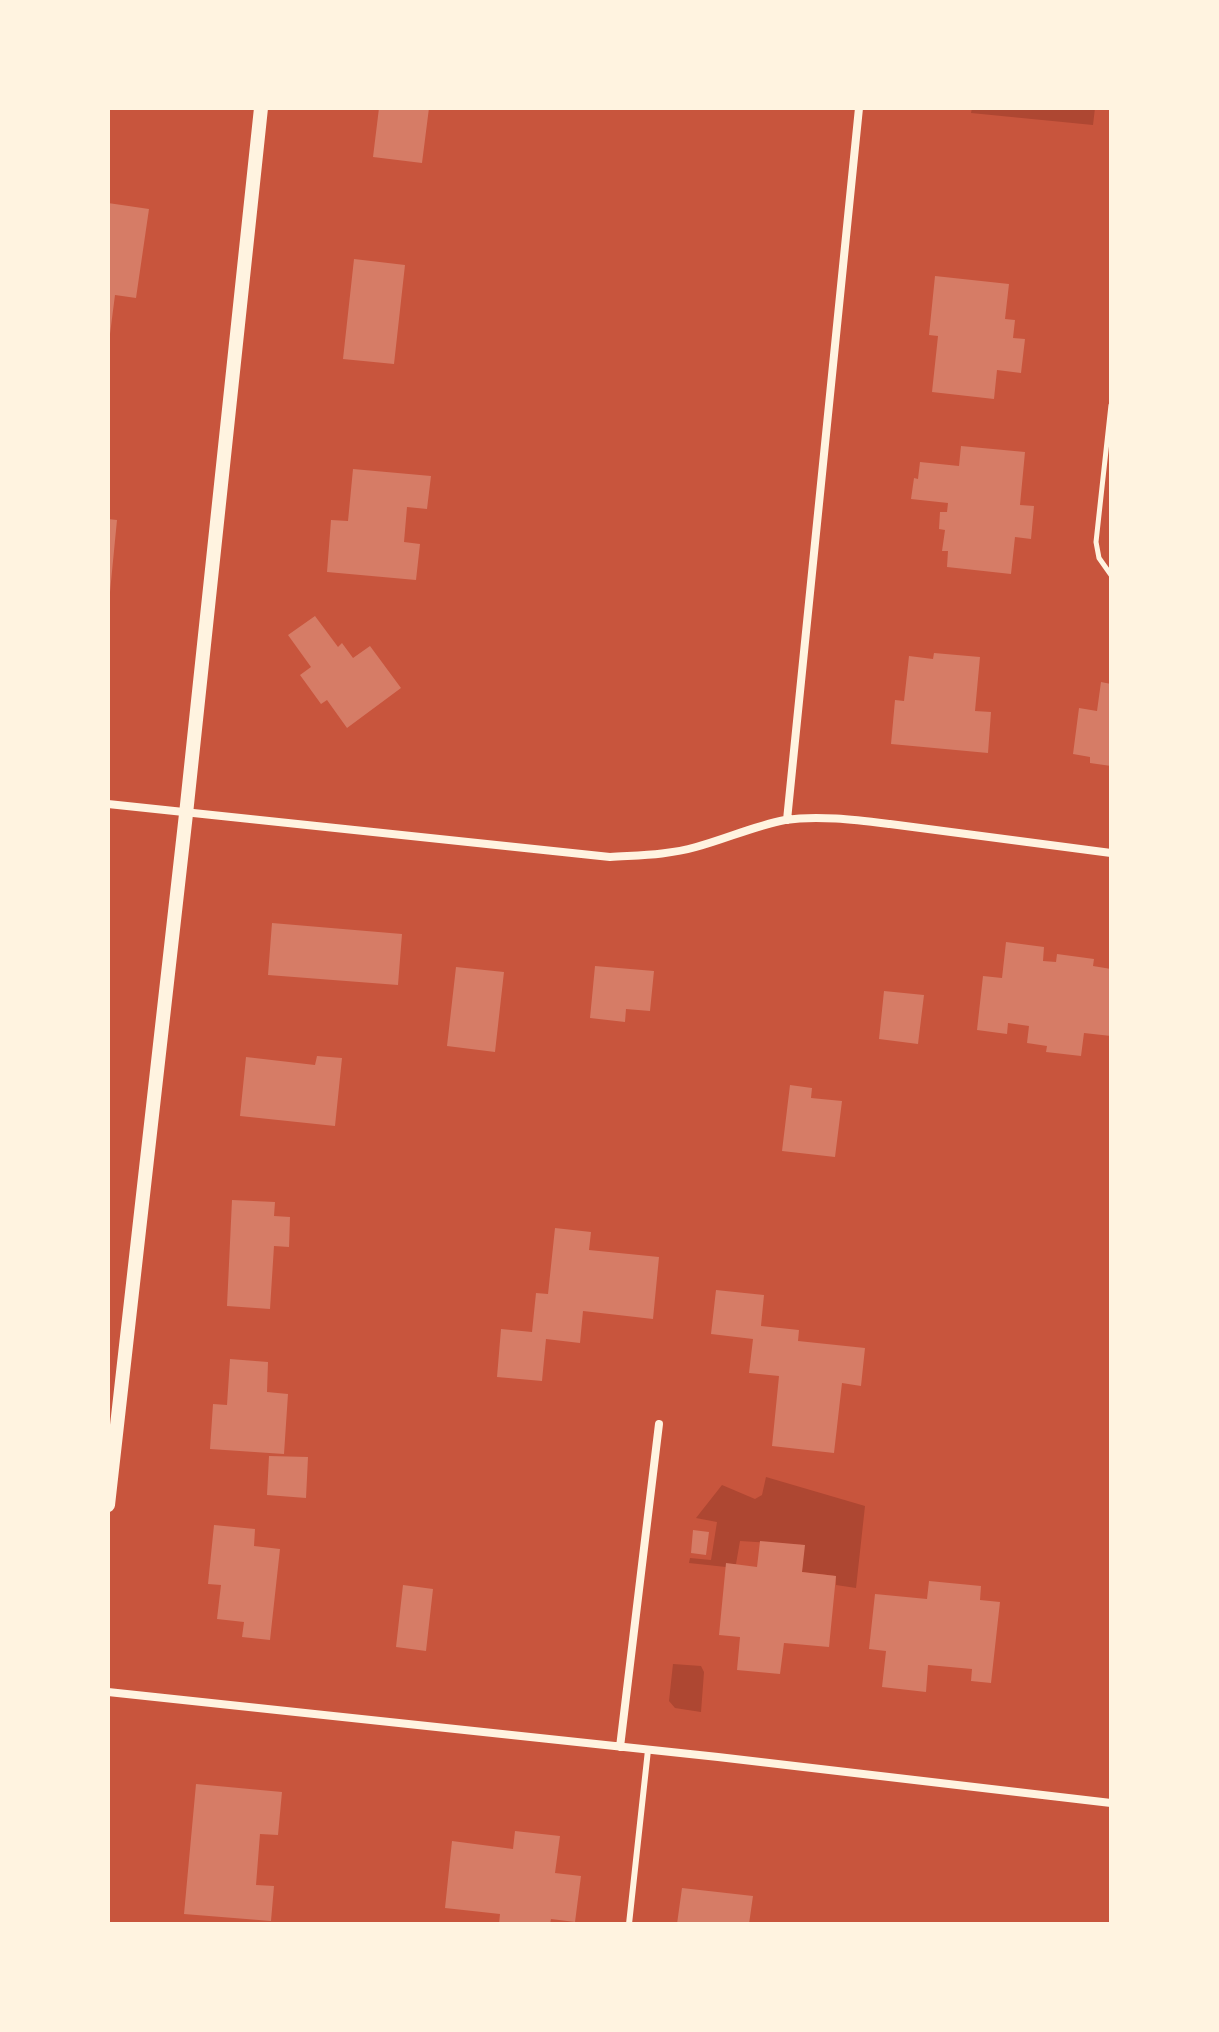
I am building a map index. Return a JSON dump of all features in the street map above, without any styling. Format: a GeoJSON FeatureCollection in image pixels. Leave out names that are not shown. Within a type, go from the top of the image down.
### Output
{"type":"FeatureCollection","features":[{"type":"Feature","properties":{"kind":"street"},"geometry":{"type":"LineString","coordinates":[[108,1505],[261,108]]}},
{"type":"Feature","properties":{"kind":"street"},"geometry":{"type":"LineString","coordinates":[[787,820],[859,108]]}},
{"type":"Feature","properties":{"kind":"street"},"geometry":{"type":"LineString","coordinates":[[108,804],[610,857],[675,852],[787,820],[866,821],[1111,853]]}},
{"type":"Feature","properties":{"kind":"street"},"geometry":{"type":"LineString","coordinates":[[620,1747],[659,1424]]}},
{"type":"Feature","properties":{"kind":"street"},"geometry":{"type":"LineString","coordinates":[[108,1692],[1111,1803]]}},
{"type":"Feature","properties":{"kind":"lane"},"geometry":{"type":"LineString","coordinates":[[629,1924],[648,1750]]}},
{"type":"Feature","properties":{"kind":"path"},"geometry":{"type":"LineString","coordinates":[[1111,405],[1096,542],[1099,558],[1111,575]]}},
{"type":"Feature","properties":{"kind":"shaded area"},"geometry":{"type":"Polygon","coordinates":[[[972,108],[1095,108],[1093,125],[971,113],[972,108]]]}},
{"type":"Feature","properties":{"kind":"shaded area"},"geometry":{"type":"Polygon","coordinates":[[[766,1477],[865,1506],[856,1588],[836,1585],[836,1576],[802,1572],[804,1545],[740,1541],[736,1564],[727,1564],[726,1567],[689,1563],[690,1558],[711,1560],[717,1522],[696,1518],[722,1485],[755,1499],[762,1495],[766,1477]]]}},
{"type":"Feature","properties":{"kind":"shaded area"},"geometry":{"type":"Polygon","coordinates":[[[673,1664],[701,1666],[704,1672],[701,1712],[675,1708],[669,1701],[673,1664]]]}},
{"type":"Feature","properties":{"kind":"building"},"geometry":{"type":"Polygon","coordinates":[[[379,108],[429,108],[422,163],[373,157],[379,108]]]}},
{"type":"Feature","properties":{"kind":"building"},"geometry":{"type":"Polygon","coordinates":[[[108,203],[149,209],[136,298],[115,295],[110,334],[108,203]]]}},
{"type":"Feature","properties":{"kind":"building"},"geometry":{"type":"Polygon","coordinates":[[[354,259],[405,265],[394,364],[343,359],[354,259]]]}},
{"type":"Feature","properties":{"kind":"building"},"geometry":{"type":"Polygon","coordinates":[[[935,276],[1009,284],[1005,319],[1015,320],[1013,338],[1025,339],[1021,373],[997,370],[994,399],[932,392],[938,336],[929,335],[935,276]]]}},
{"type":"Feature","properties":{"kind":"building"},"geometry":{"type":"Polygon","coordinates":[[[961,446],[1025,452],[1020,505],[1034,506],[1031,539],[1015,537],[1011,574],[947,567],[948,551],[942,551],[945,530],[939,529],[940,512],[947,512],[948,503],[911,499],[920,462],[959,466],[961,446]]]}},
{"type":"Feature","properties":{"kind":"building"},"geometry":{"type":"Polygon","coordinates":[[[353,469],[431,476],[427,509],[407,507],[404,542],[420,544],[416,580],[327,572],[331,520],[348,521],[353,469]]]}},
{"type":"Feature","properties":{"kind":"building"},"geometry":{"type":"Polygon","coordinates":[[[108,519],[117,520],[110,592],[108,592],[108,519]]]}},
{"type":"Feature","properties":{"kind":"building"},"geometry":{"type":"Polygon","coordinates":[[[315,616],[338,647],[342,643],[353,658],[370,646],[401,688],[347,728],[327,700],[321,704],[300,675],[311,667],[288,635],[315,616]]]}},
{"type":"Feature","properties":{"kind":"building"},"geometry":{"type":"Polygon","coordinates":[[[934,653],[980,657],[975,711],[991,712],[988,753],[891,744],[895,700],[904,701],[909,656],[933,659],[934,653]]]}},
{"type":"Feature","properties":{"kind":"building"},"geometry":{"type":"Polygon","coordinates":[[[1101,682],[1111,684],[1111,766],[1090,763],[1090,757],[1073,754],[1079,708],[1097,711],[1101,682]]]}},
{"type":"Feature","properties":{"kind":"building"},"geometry":{"type":"Polygon","coordinates":[[[272,923],[402,934],[398,985],[268,975],[272,923]]]}},
{"type":"Feature","properties":{"kind":"building"},"geometry":{"type":"Polygon","coordinates":[[[1006,942],[1044,947],[1043,961],[1056,962],[1057,954],[1094,959],[1093,966],[1111,969],[1111,1036],[1084,1033],[1081,1056],[1046,1052],[1047,1046],[1027,1043],[1029,1026],[1008,1023],[1007,1034],[977,1030],[983,976],[1002,978],[1006,942]]]}},
{"type":"Feature","properties":{"kind":"building"},"geometry":{"type":"Polygon","coordinates":[[[595,966],[654,971],[650,1011],[626,1009],[625,1022],[590,1018],[595,966]]]}},
{"type":"Feature","properties":{"kind":"building"},"geometry":{"type":"Polygon","coordinates":[[[456,967],[504,972],[495,1052],[447,1046],[456,967]]]}},
{"type":"Feature","properties":{"kind":"building"},"geometry":{"type":"Polygon","coordinates":[[[884,991],[924,995],[918,1044],[879,1039],[884,991]]]}},
{"type":"Feature","properties":{"kind":"building"},"geometry":{"type":"Polygon","coordinates":[[[317,1056],[342,1058],[335,1126],[240,1116],[246,1057],[315,1065],[317,1056]]]}},
{"type":"Feature","properties":{"kind":"building"},"geometry":{"type":"Polygon","coordinates":[[[790,1085],[812,1088],[811,1098],[842,1101],[835,1157],[782,1151],[790,1085]]]}},
{"type":"Feature","properties":{"kind":"building"},"geometry":{"type":"Polygon","coordinates":[[[232,1200],[275,1202],[274,1216],[290,1217],[289,1247],[274,1246],[270,1309],[227,1306],[232,1200]]]}},
{"type":"Feature","properties":{"kind":"building"},"geometry":{"type":"Polygon","coordinates":[[[555,1228],[591,1232],[589,1250],[659,1257],[653,1319],[583,1311],[580,1343],[546,1339],[542,1381],[497,1377],[501,1329],[532,1332],[536,1293],[548,1294],[555,1228]]]}},
{"type":"Feature","properties":{"kind":"building"},"geometry":{"type":"Polygon","coordinates":[[[716,1290],[764,1295],[761,1326],[799,1330],[798,1341],[865,1348],[861,1386],[842,1383],[834,1453],[772,1446],[779,1376],[749,1373],[753,1339],[711,1334],[716,1290]]]}},
{"type":"Feature","properties":{"kind":"building"},"geometry":{"type":"Polygon","coordinates":[[[230,1359],[268,1362],[267,1392],[288,1394],[284,1454],[210,1449],[213,1404],[227,1405],[230,1359]]]}},
{"type":"Feature","properties":{"kind":"building"},"geometry":{"type":"Polygon","coordinates":[[[269,1456],[308,1457],[306,1498],[267,1495],[269,1456]]]}},
{"type":"Feature","properties":{"kind":"building"},"geometry":{"type":"Polygon","coordinates":[[[214,1525],[255,1529],[254,1546],[280,1549],[270,1640],[242,1637],[244,1622],[217,1619],[221,1585],[208,1584],[214,1525]]]}},
{"type":"Feature","properties":{"kind":"building"},"geometry":{"type":"Polygon","coordinates":[[[693,1530],[709,1532],[706,1555],[691,1553],[693,1530]]]}},
{"type":"Feature","properties":{"kind":"building"},"geometry":{"type":"Polygon","coordinates":[[[760,1541],[805,1545],[802,1572],[836,1576],[829,1647],[784,1643],[780,1674],[737,1670],[740,1637],[719,1635],[726,1563],[757,1567],[760,1541]]]}},
{"type":"Feature","properties":{"kind":"building"},"geometry":{"type":"Polygon","coordinates":[[[929,1581],[981,1586],[980,1600],[1000,1602],[991,1683],[971,1681],[972,1669],[928,1665],[926,1692],[882,1687],[886,1651],[869,1649],[875,1594],[927,1599],[929,1581]]]}},
{"type":"Feature","properties":{"kind":"building"},"geometry":{"type":"Polygon","coordinates":[[[403,1585],[433,1589],[426,1651],[396,1647],[403,1585]]]}},
{"type":"Feature","properties":{"kind":"building"},"geometry":{"type":"Polygon","coordinates":[[[196,1784],[282,1792],[278,1835],[260,1834],[256,1885],[274,1886],[271,1921],[184,1914],[196,1784]]]}},
{"type":"Feature","properties":{"kind":"building"},"geometry":{"type":"Polygon","coordinates":[[[515,1831],[560,1836],[555,1873],[581,1876],[575,1922],[551,1919],[550,1924],[499,1924],[500,1914],[445,1908],[452,1841],[513,1849],[515,1831]]]}},
{"type":"Feature","properties":{"kind":"building"},"geometry":{"type":"Polygon","coordinates":[[[682,1888],[753,1896],[749,1924],[677,1924],[682,1888]]]}}]}
